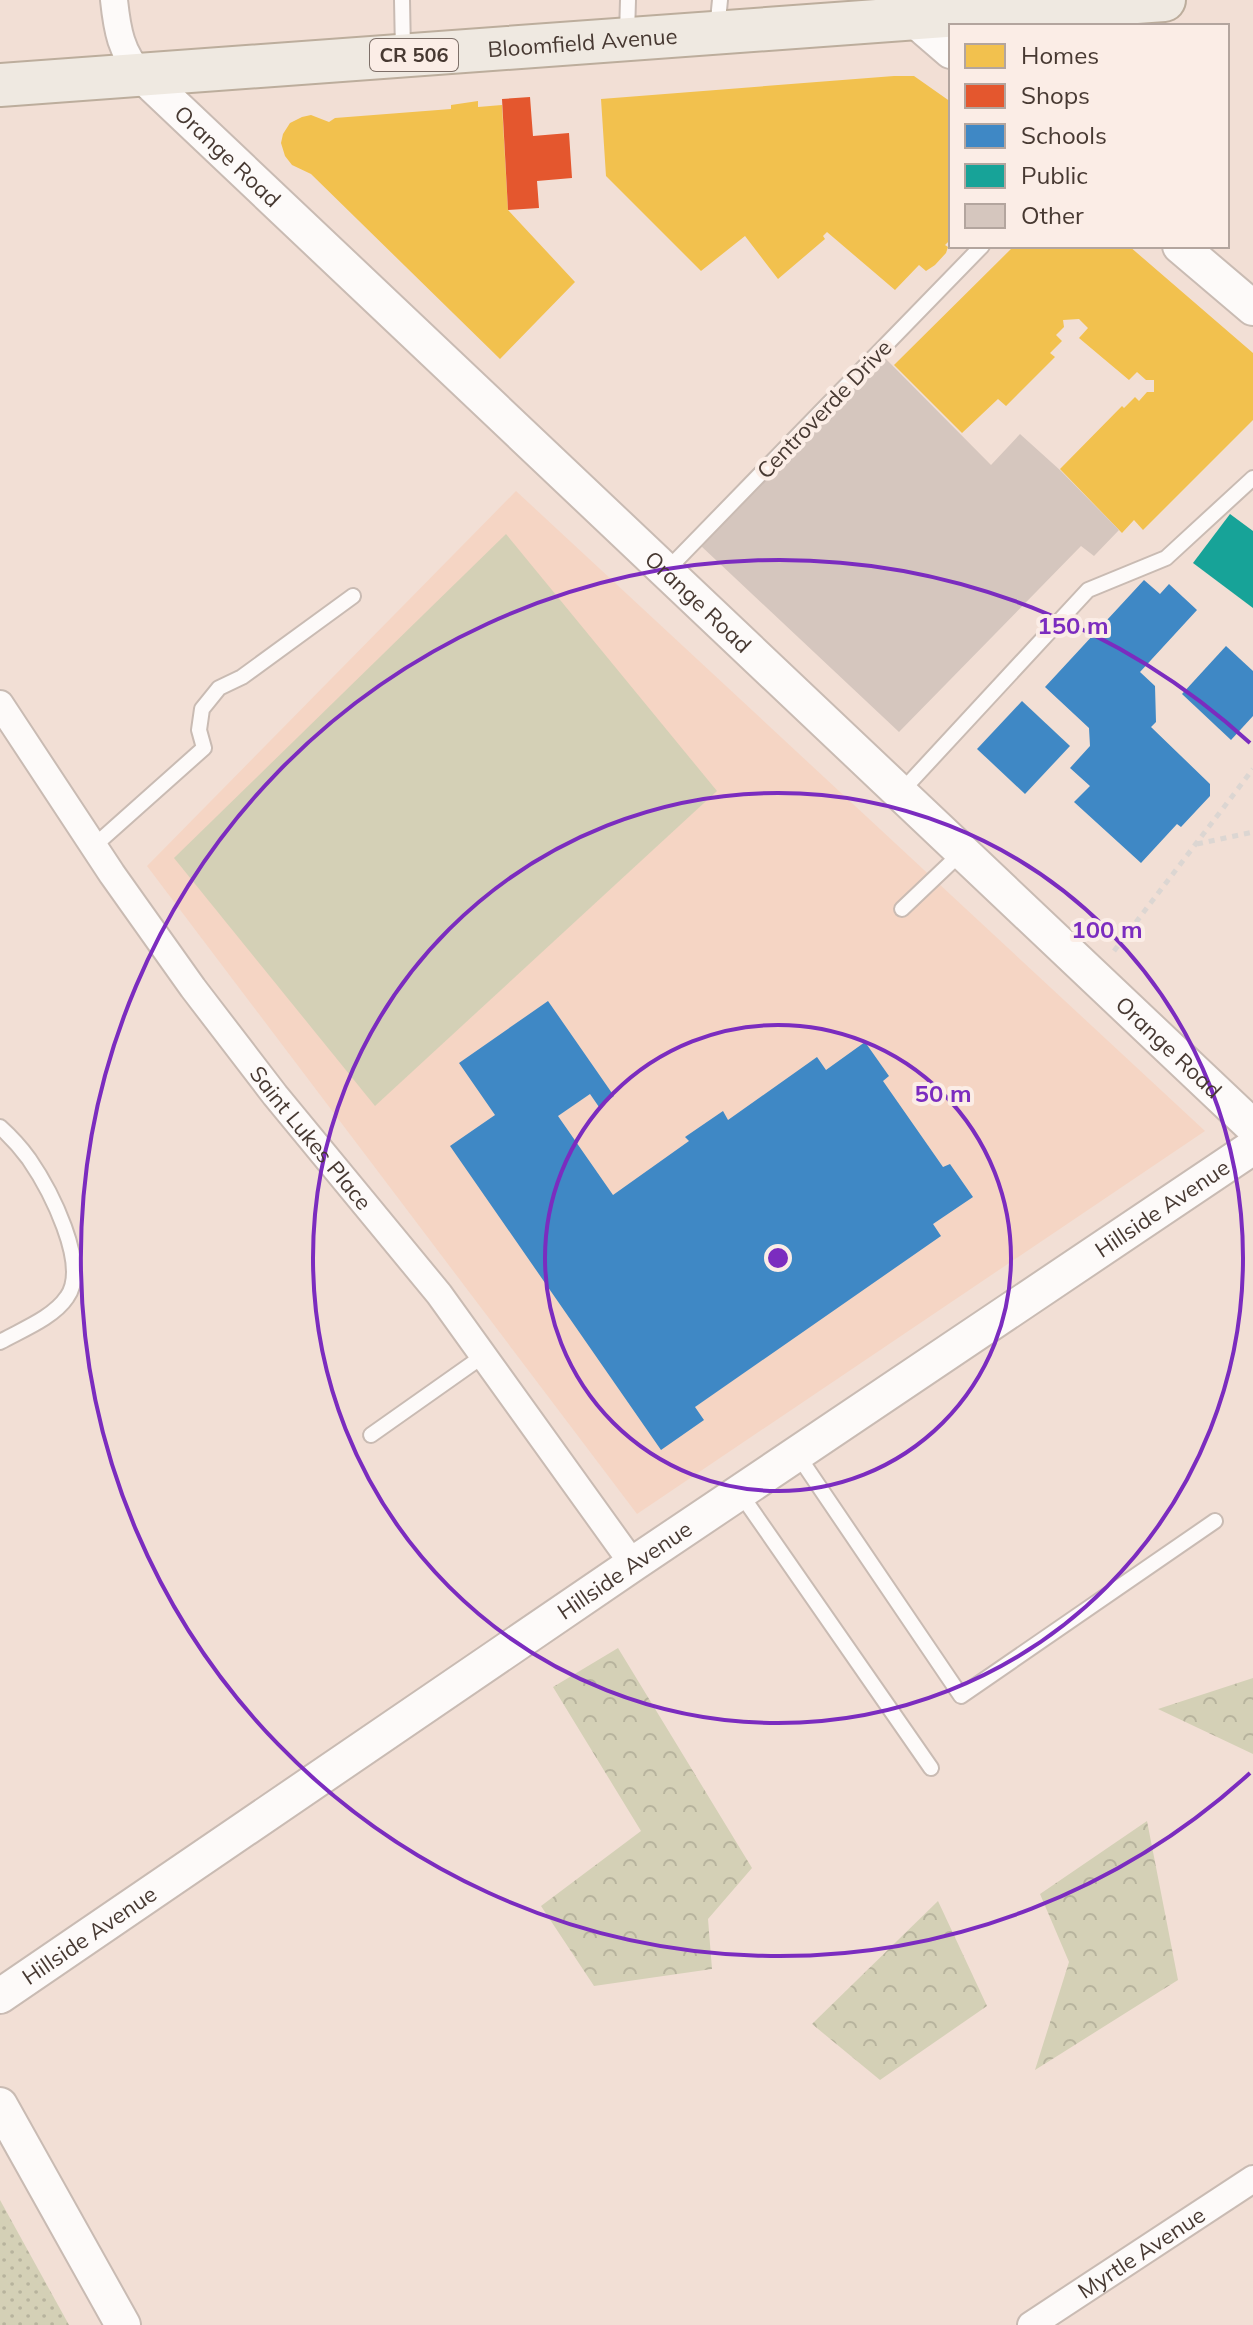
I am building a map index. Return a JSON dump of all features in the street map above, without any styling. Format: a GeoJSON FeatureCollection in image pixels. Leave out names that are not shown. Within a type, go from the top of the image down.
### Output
{"type":"FeatureCollection","features":[{"type":"Feature","properties":{"kind":"main road","name":"Bloomfield Avenue"},"geometry":{"type":"LineString","coordinates":[[0,85],[403,55],[628,19],[915,20],[1164,0]]}},
{"type":"Feature","properties":{"kind":"street"},"geometry":{"type":"LineString","coordinates":[[114,0],[120,40],[132,65],[142,75]]}},
{"type":"Feature","properties":{"kind":"street"},"geometry":{"type":"LineString","coordinates":[[915,20],[949,49]]}},
{"type":"Feature","properties":{"kind":"street","name":"Orange Road"},"geometry":{"type":"LineString","coordinates":[[142,75],[1253,1127]]}},
{"type":"Feature","properties":{"kind":"street"},"geometry":{"type":"LineString","coordinates":[[1182,248],[1253,308]]}},
{"type":"Feature","properties":{"kind":"street","name":"Saint Lukes Place"},"geometry":{"type":"LineString","coordinates":[[0,704],[193,988],[275,1095],[439,1294],[633,1564]]}},
{"type":"Feature","properties":{"kind":"street","name":"Hillside Avenue"},"geometry":{"type":"LineString","coordinates":[[0,1996],[633,1564],[1253,1147]]}},
{"type":"Feature","properties":{"kind":"street"},"geometry":{"type":"LineString","coordinates":[[0,2105],[123,2325]]}},
{"type":"Feature","properties":{"kind":"street","name":"Myrtle Avenue"},"geometry":{"type":"LineString","coordinates":[[1031,2325],[1253,2179]]}},
{"type":"Feature","properties":{"kind":"lane"},"geometry":{"type":"LineString","coordinates":[[402,0],[403,55]]}},
{"type":"Feature","properties":{"kind":"lane","name":"Centroverde Drive"},"geometry":{"type":"LineString","coordinates":[[666,571],[980,248]]}},
{"type":"Feature","properties":{"kind":"lane"},"geometry":{"type":"LineString","coordinates":[[900,793],[1088,590],[1166,558],[1253,478]]}},
{"type":"Feature","properties":{"kind":"lane"},"geometry":{"type":"LineString","coordinates":[[94,846],[204,748],[199,730],[202,709],[219,688],[242,677],[353,596]]}},
{"type":"Feature","properties":{"kind":"lane"},"geometry":{"type":"LineString","coordinates":[[902,909],[962,852]]}},
{"type":"Feature","properties":{"kind":"lane"},"geometry":{"type":"LineString","coordinates":[[0,1127],[29,1158],[54,1203],[75,1260],[74,1279],[68,1296],[55,1310],[0,1342]]}},
{"type":"Feature","properties":{"kind":"lane"},"geometry":{"type":"LineString","coordinates":[[371,1435],[483,1356]]}},
{"type":"Feature","properties":{"kind":"lane"},"geometry":{"type":"LineString","coordinates":[[797,1454],[961,1696],[1215,1521]]}},
{"type":"Feature","properties":{"kind":"lane"},"geometry":{"type":"LineString","coordinates":[[739,1493],[931,1768]]}},
{"type":"Feature","properties":{"kind":"path"},"geometry":{"type":"LineString","coordinates":[[1093,976],[1253,769]]}},
{"type":"Feature","properties":{"kind":"path"},"geometry":{"type":"LineString","coordinates":[[1196,845],[1253,832]]}},
{"type":"Feature","properties":{"kind":"shaded area"},"geometry":{"type":"Polygon","coordinates":[[[516,491],[1205,1131],[637,1514],[147,866],[516,491]]]}},
{"type":"Feature","properties":{"kind":"green space"},"geometry":{"type":"Polygon","coordinates":[[[506,534],[717,791],[375,1106],[174,858],[506,534]]]}},
{"type":"Feature","properties":{"kind":"green space"},"geometry":{"type":"Polygon","coordinates":[[[618,1648],[752,1868],[708,1919],[712,1969],[594,1986],[541,1906],[641,1831],[553,1687],[618,1648]]]}},
{"type":"Feature","properties":{"kind":"green space"},"geometry":{"type":"Polygon","coordinates":[[[1253,1678],[1253,1754],[1158,1709],[1253,1678]]]}},
{"type":"Feature","properties":{"kind":"green space"},"geometry":{"type":"Polygon","coordinates":[[[1147,1821],[1178,1980],[1035,2070],[1069,1962],[1040,1894],[1147,1821]]]}},
{"type":"Feature","properties":{"kind":"green space"},"geometry":{"type":"Polygon","coordinates":[[[938,1901],[987,2006],[880,2080],[812,2024],[938,1901]]]}},
{"type":"Feature","properties":{"kind":"green space"},"geometry":{"type":"Polygon","coordinates":[[[0,2200],[69,2325],[0,2325],[0,2200]]]}},
{"type":"Feature","properties":{"kind":"building: Homes"},"geometry":{"type":"Polygon","coordinates":[[[914,76],[949,101],[949,241],[945,245],[948,247],[946,253],[926,271],[919,265],[895,290],[827,232],[823,236],[825,239],[778,279],[745,236],[701,271],[606,176],[601,99],[914,76]]]}},
{"type":"Feature","properties":{"kind":"building: Homes"},"geometry":{"type":"Polygon","coordinates":[[[478,101],[478,107],[502,105],[508,210],[575,282],[500,359],[311,174],[292,165],[281,143],[290,123],[311,115],[329,122],[335,118],[451,109],[451,105],[478,101]]]}},
{"type":"Feature","properties":{"kind":"building: Homes"},"geometry":{"type":"Polygon","coordinates":[[[1012,248],[1131,248],[1253,353],[1253,420],[1143,530],[1134,520],[1122,533],[1060,469],[1122,406],[1124,408],[1135,397],[1139,401],[1147,392],[1154,392],[1154,380],[1146,380],[1137,372],[1129,380],[1079,338],[1088,328],[1079,319],[1063,320],[1064,327],[1056,335],[1062,341],[1050,353],[1055,357],[1006,406],[998,399],[962,433],[894,365],[1012,248]]]}},
{"type":"Feature","properties":{"kind":"building: Shops"},"geometry":{"type":"Polygon","coordinates":[[[530,97],[533,136],[569,133],[572,178],[537,181],[539,208],[508,210],[502,99],[530,97]]]}},
{"type":"Feature","properties":{"kind":"building: Schools"},"geometry":{"type":"Polygon","coordinates":[[[1144,580],[1160,594],[1169,584],[1197,610],[1140,672],[1155,686],[1156,722],[1151,727],[1210,784],[1210,796],[1181,827],[1177,824],[1141,863],[1074,802],[1090,786],[1070,768],[1090,746],[1089,728],[1045,687],[1144,580]]]}},
{"type":"Feature","properties":{"kind":"building: Schools"},"geometry":{"type":"Polygon","coordinates":[[[1226,646],[1253,671],[1253,716],[1231,740],[1182,694],[1226,646]]]}},
{"type":"Feature","properties":{"kind":"building: Schools"},"geometry":{"type":"Polygon","coordinates":[[[1022,701],[1070,746],[1025,794],[977,749],[1022,701]]]}},
{"type":"Feature","properties":{"kind":"building: Schools"},"geometry":{"type":"Polygon","coordinates":[[[548,1001],[614,1096],[599,1107],[590,1094],[558,1116],[613,1195],[689,1141],[685,1137],[723,1111],[728,1120],[817,1057],[826,1070],[865,1042],[889,1076],[883,1081],[943,1167],[950,1164],[973,1197],[933,1224],[941,1236],[695,1407],[704,1420],[661,1450],[450,1146],[495,1115],[459,1063],[548,1001]]]}},
{"type":"Feature","properties":{"kind":"building: Public"},"geometry":{"type":"Polygon","coordinates":[[[1230,514],[1253,531],[1253,608],[1193,563],[1230,514]]]}},
{"type":"Feature","properties":{"kind":"building: Other"},"geometry":{"type":"Polygon","coordinates":[[[882,355],[991,465],[1020,434],[1119,530],[1094,556],[1081,546],[899,732],[700,545],[882,355]]]}}]}
